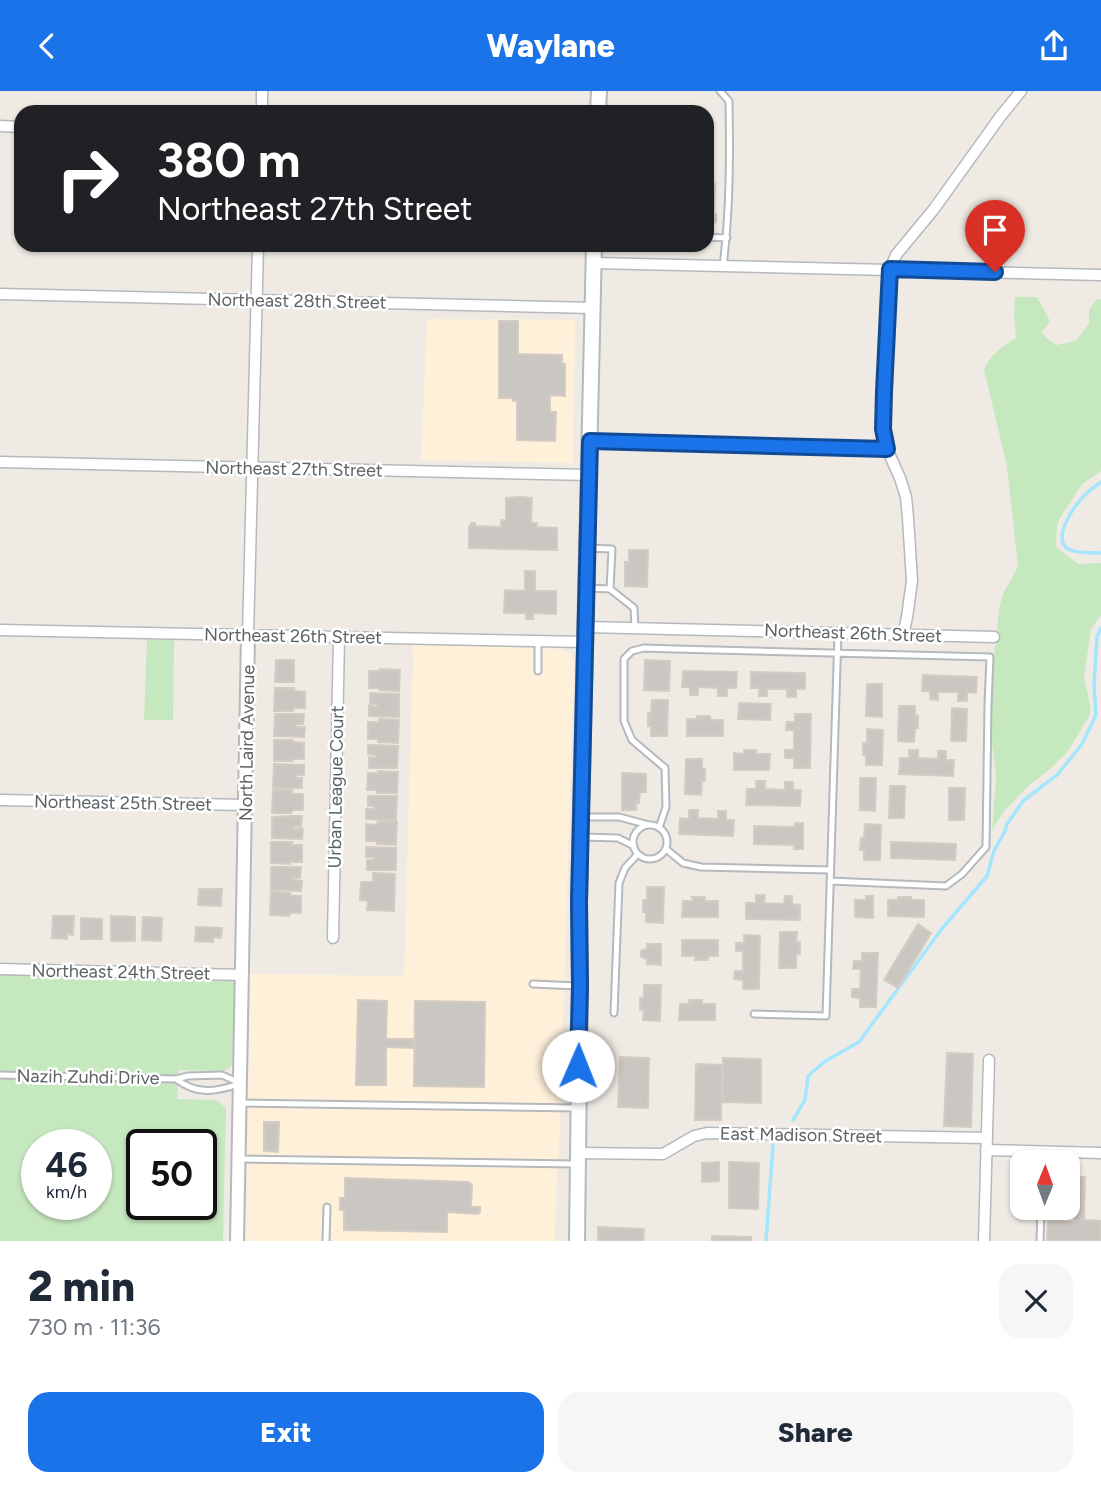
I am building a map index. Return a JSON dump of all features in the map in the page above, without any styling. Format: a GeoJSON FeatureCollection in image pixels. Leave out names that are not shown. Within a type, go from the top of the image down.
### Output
{"type":"FeatureCollection","features":[{"type":"Feature","properties":{"kind":"main road"},"geometry":{"type":"LineString","coordinates":[[577,1241],[580,837],[594,252]]}},
{"type":"Feature","properties":{"kind":"street"},"geometry":{"type":"LineString","coordinates":[[903,635],[912,580],[908,518],[900,478],[887,449],[883,429],[890,269],[896,255],[934,209],[1021,91]]}},
{"type":"Feature","properties":{"kind":"street","name":"North Laird Avenue"},"geometry":{"type":"LineString","coordinates":[[237,1241],[258,252]]}},
{"type":"Feature","properties":{"kind":"street"},"geometry":{"type":"LineString","coordinates":[[594,263],[1101,275]]}},
{"type":"Feature","properties":{"kind":"street","name":"Northeast 28th Street"},"geometry":{"type":"LineString","coordinates":[[0,294],[594,308]]}},
{"type":"Feature","properties":{"kind":"street"},"geometry":{"type":"LineString","coordinates":[[590,441],[887,449]]}},
{"type":"Feature","properties":{"kind":"street","name":"Northeast 27th Street"},"geometry":{"type":"LineString","coordinates":[[0,462],[589,475]]}},
{"type":"Feature","properties":{"kind":"street","name":"Northeast 26th Street"},"geometry":{"type":"LineString","coordinates":[[586,627],[994,637]]}},
{"type":"Feature","properties":{"kind":"street","name":"Northeast 26th Street"},"geometry":{"type":"LineString","coordinates":[[0,630],[585,642]]}},
{"type":"Feature","properties":{"kind":"street","name":"Urban League Court"},"geometry":{"type":"LineString","coordinates":[[333,938],[339,637]]}},
{"type":"Feature","properties":{"kind":"street","name":"Northeast 25th Street"},"geometry":{"type":"LineString","coordinates":[[0,800],[246,805]]}},
{"type":"Feature","properties":{"kind":"street","name":"Northeast 24th Street"},"geometry":{"type":"LineString","coordinates":[[0,969],[243,975]]}},
{"type":"Feature","properties":{"kind":"street"},"geometry":{"type":"LineString","coordinates":[[984,1241],[989,1060]]}},
{"type":"Feature","properties":{"kind":"street","name":"East Madison Street"},"geometry":{"type":"LineString","coordinates":[[578,1158],[663,1154],[694,1136],[707,1133],[987,1138]]}},
{"type":"Feature","properties":{"kind":"street"},"geometry":{"type":"LineString","coordinates":[[986,1150],[1010,1153]]}},
{"type":"Feature","properties":{"kind":"street"},"geometry":{"type":"LineString","coordinates":[[1080,1154],[1101,1153]]}},
{"type":"Feature","properties":{"kind":"lane"},"geometry":{"type":"LineString","coordinates":[[720,91],[729,101],[730,184],[723,266]]}},
{"type":"Feature","properties":{"kind":"lane"},"geometry":{"type":"LineString","coordinates":[[714,237],[727,238]]}},
{"type":"Feature","properties":{"kind":"lane"},"geometry":{"type":"LineString","coordinates":[[587,548],[612,549],[610,589]]}},
{"type":"Feature","properties":{"kind":"lane"},"geometry":{"type":"LineString","coordinates":[[586,588],[610,589],[634,608],[635,628]]}},
{"type":"Feature","properties":{"kind":"lane"},"geometry":{"type":"LineString","coordinates":[[754,1014],[826,1016],[838,633]]}},
{"type":"Feature","properties":{"kind":"lane"},"geometry":{"type":"LineString","coordinates":[[538,641],[538,671]]}},
{"type":"Feature","properties":{"kind":"lane"},"geometry":{"type":"LineString","coordinates":[[659,828],[666,807],[665,768],[632,740],[624,721],[624,659],[632,651],[644,648],[990,657],[986,847],[962,874],[946,886],[830,881]]}},
{"type":"Feature","properties":{"kind":"lane"},"geometry":{"type":"LineString","coordinates":[[581,817],[619,817],[652,825],[659,828],[667,838],[666,849],[654,859],[638,854],[634,846],[638,831],[652,825]]}},
{"type":"Feature","properties":{"kind":"lane"},"geometry":{"type":"LineString","coordinates":[[580,837],[618,838],[634,846]]}},
{"type":"Feature","properties":{"kind":"lane"},"geometry":{"type":"LineString","coordinates":[[666,849],[683,863],[701,867],[830,870]]}},
{"type":"Feature","properties":{"kind":"lane"},"geometry":{"type":"LineString","coordinates":[[614,1013],[619,883],[625,868],[638,854]]}},
{"type":"Feature","properties":{"kind":"lane"},"geometry":{"type":"LineString","coordinates":[[533,984],[580,986]]}},
{"type":"Feature","properties":{"kind":"lane","name":"Nazih Zuhdi Drive"},"geometry":{"type":"LineString","coordinates":[[0,1075],[176,1079],[188,1076],[222,1076],[241,1084]]}},
{"type":"Feature","properties":{"kind":"lane","name":"Nazih Zuhdi Drive"},"geometry":{"type":"LineString","coordinates":[[176,1079],[189,1089],[199,1090],[219,1091],[241,1084]]}},
{"type":"Feature","properties":{"kind":"lane"},"geometry":{"type":"LineString","coordinates":[[240,1103],[578,1108]]}},
{"type":"Feature","properties":{"kind":"lane"},"geometry":{"type":"LineString","coordinates":[[239,1159],[578,1158]]}},
{"type":"Feature","properties":{"kind":"lane"},"geometry":{"type":"LineString","coordinates":[[326,1241],[327,1207]]}},
{"type":"Feature","properties":{"kind":"lane"},"geometry":{"type":"LineString","coordinates":[[1041,1220],[1041,1241]]}},
{"type":"Feature","properties":{"kind":"shaded area"},"geometry":{"type":"Polygon","coordinates":[[[427,319],[575,320],[573,463],[421,460],[427,319]]]}},
{"type":"Feature","properties":{"kind":"shaded area"},"geometry":{"type":"Polygon","coordinates":[[[412,644],[558,649],[572,654],[574,662],[555,1241],[246,1241],[250,974],[404,976],[412,644]]]}},
{"type":"Feature","properties":{"kind":"green space"},"geometry":{"type":"Polygon","coordinates":[[[1015,297],[1037,297],[1050,321],[1041,333],[1056,345],[1076,341],[1089,323],[1089,309],[1096,300],[1101,299],[1101,471],[1082,484],[1060,518],[1056,547],[1078,564],[1101,563],[1101,615],[1091,629],[1084,676],[1091,710],[1088,718],[1068,751],[1027,787],[1004,811],[992,830],[996,777],[990,728],[993,665],[1002,596],[1018,566],[1007,466],[984,370],[993,355],[1016,338],[1015,297]]]}},
{"type":"Feature","properties":{"kind":"green space"},"geometry":{"type":"Polygon","coordinates":[[[147,640],[174,640],[173,720],[144,720],[147,640]]]}},
{"type":"Feature","properties":{"kind":"green space"},"geometry":{"type":"Polygon","coordinates":[[[0,973],[235,981],[235,1055],[232,1063],[223,1071],[179,1070],[177,1099],[217,1100],[226,1108],[223,1241],[0,1241],[0,973]]]}},
{"type":"Feature","properties":{"kind":"building"},"geometry":{"type":"Polygon","coordinates":[[[499,321],[518,321],[518,354],[562,355],[562,364],[565,364],[565,396],[550,395],[550,412],[556,412],[555,441],[517,440],[517,401],[513,401],[513,398],[499,398],[499,321]]]}},
{"type":"Feature","properties":{"kind":"building"},"geometry":{"type":"Polygon","coordinates":[[[506,498],[532,498],[531,523],[537,523],[537,527],[557,528],[557,550],[469,548],[471,523],[475,523],[475,526],[501,527],[501,520],[506,521],[506,498]]]}},
{"type":"Feature","properties":{"kind":"building"},"geometry":{"type":"Polygon","coordinates":[[[629,550],[648,550],[647,587],[625,586],[625,562],[629,562],[629,550]]]}},
{"type":"Feature","properties":{"kind":"building"},"geometry":{"type":"Polygon","coordinates":[[[525,571],[535,571],[535,591],[556,591],[556,614],[533,613],[533,619],[526,619],[526,613],[504,613],[505,590],[525,591],[525,571]]]}},
{"type":"Feature","properties":{"kind":"building"},"geometry":{"type":"Polygon","coordinates":[[[276,660],[294,660],[294,682],[275,682],[276,660]]]}},
{"type":"Feature","properties":{"kind":"building"},"geometry":{"type":"Polygon","coordinates":[[[645,660],[670,661],[669,691],[644,690],[645,660]]]}},
{"type":"Feature","properties":{"kind":"building"},"geometry":{"type":"Polygon","coordinates":[[[400,670],[399,691],[369,688],[369,671],[400,670]]]}},
{"type":"Feature","properties":{"kind":"building"},"geometry":{"type":"Polygon","coordinates":[[[683,671],[737,672],[736,688],[727,688],[727,696],[718,696],[718,688],[698,687],[698,695],[690,695],[690,687],[682,687],[683,671]]]}},
{"type":"Feature","properties":{"kind":"building"},"geometry":{"type":"Polygon","coordinates":[[[751,672],[805,673],[805,689],[796,689],[796,697],[787,697],[787,689],[767,689],[767,696],[759,696],[759,688],[751,688],[751,672]]]}},
{"type":"Feature","properties":{"kind":"building"},"geometry":{"type":"Polygon","coordinates":[[[923,675],[977,677],[976,693],[967,692],[967,701],[958,701],[958,692],[938,692],[938,700],[930,699],[930,691],[922,691],[923,675]]]}},
{"type":"Feature","properties":{"kind":"building"},"geometry":{"type":"Polygon","coordinates":[[[867,684],[882,684],[882,717],[866,716],[867,684]]]}},
{"type":"Feature","properties":{"kind":"building"},"geometry":{"type":"Polygon","coordinates":[[[275,688],[294,688],[294,691],[305,692],[305,708],[274,711],[275,688]]]}},
{"type":"Feature","properties":{"kind":"building"},"geometry":{"type":"Polygon","coordinates":[[[370,693],[399,694],[399,717],[369,716],[369,706],[377,707],[377,704],[370,704],[370,693]]]}},
{"type":"Feature","properties":{"kind":"building"},"geometry":{"type":"Polygon","coordinates":[[[652,700],[668,700],[667,736],[651,736],[648,713],[651,713],[652,700]]]}},
{"type":"Feature","properties":{"kind":"building"},"geometry":{"type":"Polygon","coordinates":[[[739,703],[771,704],[770,720],[738,719],[739,703]]]}},
{"type":"Feature","properties":{"kind":"building"},"geometry":{"type":"Polygon","coordinates":[[[899,706],[915,706],[918,728],[915,728],[914,742],[898,741],[899,706]]]}},
{"type":"Feature","properties":{"kind":"building"},"geometry":{"type":"Polygon","coordinates":[[[952,708],[967,709],[966,741],[951,741],[952,708]]]}},
{"type":"Feature","properties":{"kind":"building"},"geometry":{"type":"Polygon","coordinates":[[[275,714],[304,714],[303,724],[296,724],[296,727],[305,727],[304,737],[274,736],[275,714]]]}},
{"type":"Feature","properties":{"kind":"building"},"geometry":{"type":"Polygon","coordinates":[[[795,714],[811,714],[810,768],[794,768],[794,758],[785,758],[785,750],[794,750],[794,730],[786,730],[787,722],[795,722],[795,714]]]}},
{"type":"Feature","properties":{"kind":"building"},"geometry":{"type":"Polygon","coordinates":[[[697,716],[723,720],[723,736],[687,736],[687,719],[697,719],[697,716]]]}},
{"type":"Feature","properties":{"kind":"building"},"geometry":{"type":"Polygon","coordinates":[[[379,719],[399,720],[398,743],[368,739],[368,722],[379,722],[379,719]]]}},
{"type":"Feature","properties":{"kind":"building"},"geometry":{"type":"Polygon","coordinates":[[[867,729],[883,730],[882,765],[866,765],[863,743],[867,743],[867,729]]]}},
{"type":"Feature","properties":{"kind":"building"},"geometry":{"type":"Polygon","coordinates":[[[274,740],[304,743],[304,759],[274,761],[274,740]]]}},
{"type":"Feature","properties":{"kind":"building"},"geometry":{"type":"Polygon","coordinates":[[[368,745],[398,746],[397,768],[369,768],[369,757],[376,758],[376,755],[368,754],[368,745]]]}},
{"type":"Feature","properties":{"kind":"building"},"geometry":{"type":"Polygon","coordinates":[[[744,750],[756,750],[756,754],[770,754],[769,770],[734,770],[734,753],[744,754],[744,750]]]}},
{"type":"Feature","properties":{"kind":"building"},"geometry":{"type":"Polygon","coordinates":[[[909,750],[918,750],[918,758],[938,759],[938,751],[946,751],[946,760],[954,760],[953,776],[899,774],[900,758],[909,758],[909,750]]]}},
{"type":"Feature","properties":{"kind":"building"},"geometry":{"type":"Polygon","coordinates":[[[686,759],[702,759],[705,781],[702,781],[701,795],[685,794],[686,759]]]}},
{"type":"Feature","properties":{"kind":"building"},"geometry":{"type":"Polygon","coordinates":[[[274,764],[304,765],[304,775],[296,775],[296,778],[302,778],[302,788],[273,788],[274,764]]]}},
{"type":"Feature","properties":{"kind":"building"},"geometry":{"type":"Polygon","coordinates":[[[398,772],[397,793],[367,790],[368,773],[398,772]]]}},
{"type":"Feature","properties":{"kind":"building"},"geometry":{"type":"Polygon","coordinates":[[[622,773],[646,774],[646,792],[640,792],[636,810],[622,810],[622,773]]]}},
{"type":"Feature","properties":{"kind":"building"},"geometry":{"type":"Polygon","coordinates":[[[860,778],[876,778],[875,811],[860,810],[860,778]]]}},
{"type":"Feature","properties":{"kind":"building"},"geometry":{"type":"Polygon","coordinates":[[[756,781],[765,781],[765,789],[785,790],[785,782],[793,782],[793,790],[801,790],[800,806],[746,805],[747,789],[756,789],[756,781]]]}},
{"type":"Feature","properties":{"kind":"building"},"geometry":{"type":"Polygon","coordinates":[[[890,786],[905,786],[904,818],[889,818],[890,786]]]}},
{"type":"Feature","properties":{"kind":"building"},"geometry":{"type":"Polygon","coordinates":[[[949,788],[965,788],[964,820],[949,820],[949,788]]]}},
{"type":"Feature","properties":{"kind":"building"},"geometry":{"type":"Polygon","coordinates":[[[273,790],[292,790],[293,794],[303,794],[303,810],[272,813],[273,790]]]}},
{"type":"Feature","properties":{"kind":"building"},"geometry":{"type":"Polygon","coordinates":[[[368,796],[397,796],[396,820],[366,819],[366,809],[374,809],[374,806],[368,806],[368,796]]]}},
{"type":"Feature","properties":{"kind":"building"},"geometry":{"type":"Polygon","coordinates":[[[689,810],[698,810],[698,818],[718,819],[718,811],[726,811],[726,820],[734,820],[733,836],[679,834],[680,818],[689,819],[689,810]]]}},
{"type":"Feature","properties":{"kind":"building"},"geometry":{"type":"Polygon","coordinates":[[[302,816],[301,827],[294,826],[294,829],[303,829],[302,839],[272,838],[272,817],[302,816]]]}},
{"type":"Feature","properties":{"kind":"building"},"geometry":{"type":"Polygon","coordinates":[[[378,821],[397,822],[396,845],[366,841],[366,824],[376,825],[378,821]]]}},
{"type":"Feature","properties":{"kind":"building"},"geometry":{"type":"Polygon","coordinates":[[[795,823],[803,823],[803,849],[794,849],[794,845],[754,844],[754,826],[795,827],[795,823]]]}},
{"type":"Feature","properties":{"kind":"building"},"geometry":{"type":"Polygon","coordinates":[[[865,824],[881,825],[880,860],[864,860],[864,850],[860,850],[865,824]]]}},
{"type":"Feature","properties":{"kind":"building"},"geometry":{"type":"Polygon","coordinates":[[[271,842],[302,845],[302,862],[271,863],[271,842]]]}},
{"type":"Feature","properties":{"kind":"building"},"geometry":{"type":"Polygon","coordinates":[[[891,842],[956,844],[955,860],[891,858],[891,842]]]}},
{"type":"Feature","properties":{"kind":"building"},"geometry":{"type":"Polygon","coordinates":[[[366,847],[396,848],[396,870],[367,870],[367,860],[374,860],[374,857],[366,857],[366,847]]]}},
{"type":"Feature","properties":{"kind":"building"},"geometry":{"type":"Polygon","coordinates":[[[271,867],[301,867],[300,878],[293,880],[302,881],[301,891],[271,890],[271,867]]]}},
{"type":"Feature","properties":{"kind":"building"},"geometry":{"type":"Polygon","coordinates":[[[373,873],[395,874],[394,911],[367,910],[368,901],[360,900],[361,882],[373,882],[373,873]]]}},
{"type":"Feature","properties":{"kind":"building"},"geometry":{"type":"Polygon","coordinates":[[[647,887],[664,887],[663,923],[646,922],[643,900],[647,900],[647,887]]]}},
{"type":"Feature","properties":{"kind":"building"},"geometry":{"type":"Polygon","coordinates":[[[199,889],[222,889],[221,906],[198,905],[199,889]]]}},
{"type":"Feature","properties":{"kind":"building"},"geometry":{"type":"Polygon","coordinates":[[[271,892],[301,896],[301,913],[290,913],[289,916],[270,915],[271,892]]]}},
{"type":"Feature","properties":{"kind":"building"},"geometry":{"type":"Polygon","coordinates":[[[756,895],[765,895],[764,903],[784,904],[785,896],[792,896],[792,904],[800,905],[800,920],[746,919],[746,903],[756,903],[756,895]]]}},
{"type":"Feature","properties":{"kind":"building"},"geometry":{"type":"Polygon","coordinates":[[[866,896],[873,896],[873,918],[855,917],[855,900],[866,900],[866,896]]]}},
{"type":"Feature","properties":{"kind":"building"},"geometry":{"type":"Polygon","coordinates":[[[692,897],[718,901],[718,917],[682,917],[683,901],[693,901],[692,897]]]}},
{"type":"Feature","properties":{"kind":"building"},"geometry":{"type":"Polygon","coordinates":[[[898,897],[924,900],[924,917],[888,916],[888,900],[898,900],[898,897]]]}},
{"type":"Feature","properties":{"kind":"building"},"geometry":{"type":"Polygon","coordinates":[[[53,916],[74,916],[73,935],[67,934],[67,939],[52,938],[53,916]]]}},
{"type":"Feature","properties":{"kind":"building"},"geometry":{"type":"Polygon","coordinates":[[[111,916],[135,917],[135,941],[111,941],[111,916]]]}},
{"type":"Feature","properties":{"kind":"building"},"geometry":{"type":"Polygon","coordinates":[[[143,917],[162,918],[161,941],[142,940],[143,917]]]}},
{"type":"Feature","properties":{"kind":"building"},"geometry":{"type":"Polygon","coordinates":[[[81,918],[102,919],[102,939],[81,939],[81,918]]]}},
{"type":"Feature","properties":{"kind":"building"},"geometry":{"type":"Polygon","coordinates":[[[918,924],[931,933],[898,988],[884,980],[918,924]]]}},
{"type":"Feature","properties":{"kind":"building"},"geometry":{"type":"Polygon","coordinates":[[[196,927],[222,928],[221,938],[213,937],[213,942],[195,941],[196,927]]]}},
{"type":"Feature","properties":{"kind":"building"},"geometry":{"type":"Polygon","coordinates":[[[780,932],[797,932],[796,942],[800,942],[800,954],[796,954],[796,968],[779,968],[780,932]]]}},
{"type":"Feature","properties":{"kind":"building"},"geometry":{"type":"Polygon","coordinates":[[[744,935],[760,936],[759,989],[743,989],[743,980],[734,979],[735,971],[743,971],[743,951],[736,951],[736,943],[744,943],[744,935]]]}},
{"type":"Feature","properties":{"kind":"building"},"geometry":{"type":"Polygon","coordinates":[[[682,940],[718,940],[718,956],[708,956],[708,960],[695,960],[695,956],[682,956],[682,940]]]}},
{"type":"Feature","properties":{"kind":"building"},"geometry":{"type":"Polygon","coordinates":[[[647,944],[661,944],[661,965],[647,964],[647,959],[641,957],[641,951],[647,949],[647,944]]]}},
{"type":"Feature","properties":{"kind":"building"},"geometry":{"type":"Polygon","coordinates":[[[862,953],[878,953],[876,1007],[860,1007],[860,998],[852,997],[852,989],[860,989],[861,969],[853,969],[854,961],[862,961],[862,953]]]}},
{"type":"Feature","properties":{"kind":"building"},"geometry":{"type":"Polygon","coordinates":[[[644,985],[661,985],[660,1021],[643,1020],[644,1010],[640,1010],[640,998],[644,998],[644,985]]]}},
{"type":"Feature","properties":{"kind":"building"},"geometry":{"type":"Polygon","coordinates":[[[358,1000],[387,1001],[386,1039],[415,1039],[414,1048],[386,1047],[386,1085],[356,1085],[358,1000]]]}},
{"type":"Feature","properties":{"kind":"building"},"geometry":{"type":"Polygon","coordinates":[[[689,1000],[715,1004],[715,1020],[679,1020],[680,1004],[689,1004],[689,1000]]]}},
{"type":"Feature","properties":{"kind":"building"},"geometry":{"type":"Polygon","coordinates":[[[415,1001],[485,1002],[484,1087],[414,1086],[415,1001]]]}},
{"type":"Feature","properties":{"kind":"building"},"geometry":{"type":"Polygon","coordinates":[[[947,1053],[973,1054],[971,1127],[944,1126],[947,1053]]]}},
{"type":"Feature","properties":{"kind":"building"},"geometry":{"type":"Polygon","coordinates":[[[620,1057],[649,1058],[648,1108],[618,1107],[620,1057]]]}},
{"type":"Feature","properties":{"kind":"building"},"geometry":{"type":"Polygon","coordinates":[[[723,1058],[761,1059],[761,1103],[723,1102],[723,1058]]]}},
{"type":"Feature","properties":{"kind":"building"},"geometry":{"type":"Polygon","coordinates":[[[696,1064],[722,1065],[721,1120],[695,1120],[696,1064]]]}},
{"type":"Feature","properties":{"kind":"building"},"geometry":{"type":"Polygon","coordinates":[[[264,1122],[279,1122],[278,1152],[264,1151],[264,1122]]]}},
{"type":"Feature","properties":{"kind":"building"},"geometry":{"type":"Polygon","coordinates":[[[719,1162],[719,1181],[702,1182],[702,1163],[719,1162]]]}},
{"type":"Feature","properties":{"kind":"building"},"geometry":{"type":"Polygon","coordinates":[[[729,1162],[759,1163],[758,1209],[729,1208],[729,1162]]]}},
{"type":"Feature","properties":{"kind":"building"},"geometry":{"type":"Polygon","coordinates":[[[1080,1177],[1085,1177],[1084,1220],[1100,1221],[1101,1241],[1047,1241],[1048,1221],[1080,1220],[1080,1177]]]}},
{"type":"Feature","properties":{"kind":"building"},"geometry":{"type":"Polygon","coordinates":[[[345,1178],[469,1182],[472,1185],[471,1207],[480,1207],[480,1212],[447,1212],[447,1232],[344,1230],[344,1210],[340,1210],[340,1198],[345,1198],[345,1178]]]}},
{"type":"Feature","properties":{"kind":"building"},"geometry":{"type":"Polygon","coordinates":[[[598,1227],[644,1229],[643,1241],[598,1241],[598,1227]]]}},
{"type":"Feature","properties":{"kind":"building"},"geometry":{"type":"Polygon","coordinates":[[[712,1236],[751,1237],[751,1241],[712,1241],[712,1236]]]}},
{"type":"Feature","properties":{"kind":"waterway"},"geometry":{"type":"LineString","coordinates":[[1101,482],[1075,507],[1066,522],[1062,537],[1063,544],[1072,551],[1101,553]]}},
{"type":"Feature","properties":{"kind":"waterway"},"geometry":{"type":"LineString","coordinates":[[793,1120],[805,1100],[808,1076],[824,1062],[859,1042],[941,930],[987,876],[994,851],[1007,824],[1023,801],[1058,774],[1082,744],[1096,715],[1094,685],[1097,637],[1101,628]]}},
{"type":"Feature","properties":{"kind":"waterway"},"geometry":{"type":"LineString","coordinates":[[766,1241],[773,1145]]}},
{"type":"Feature","properties":{"kind":"route"},"geometry":{"type":"LineString","coordinates":[[578,1066],[579,902],[590,441],[887,449],[883,429],[890,269],[995,272]]}}]}
